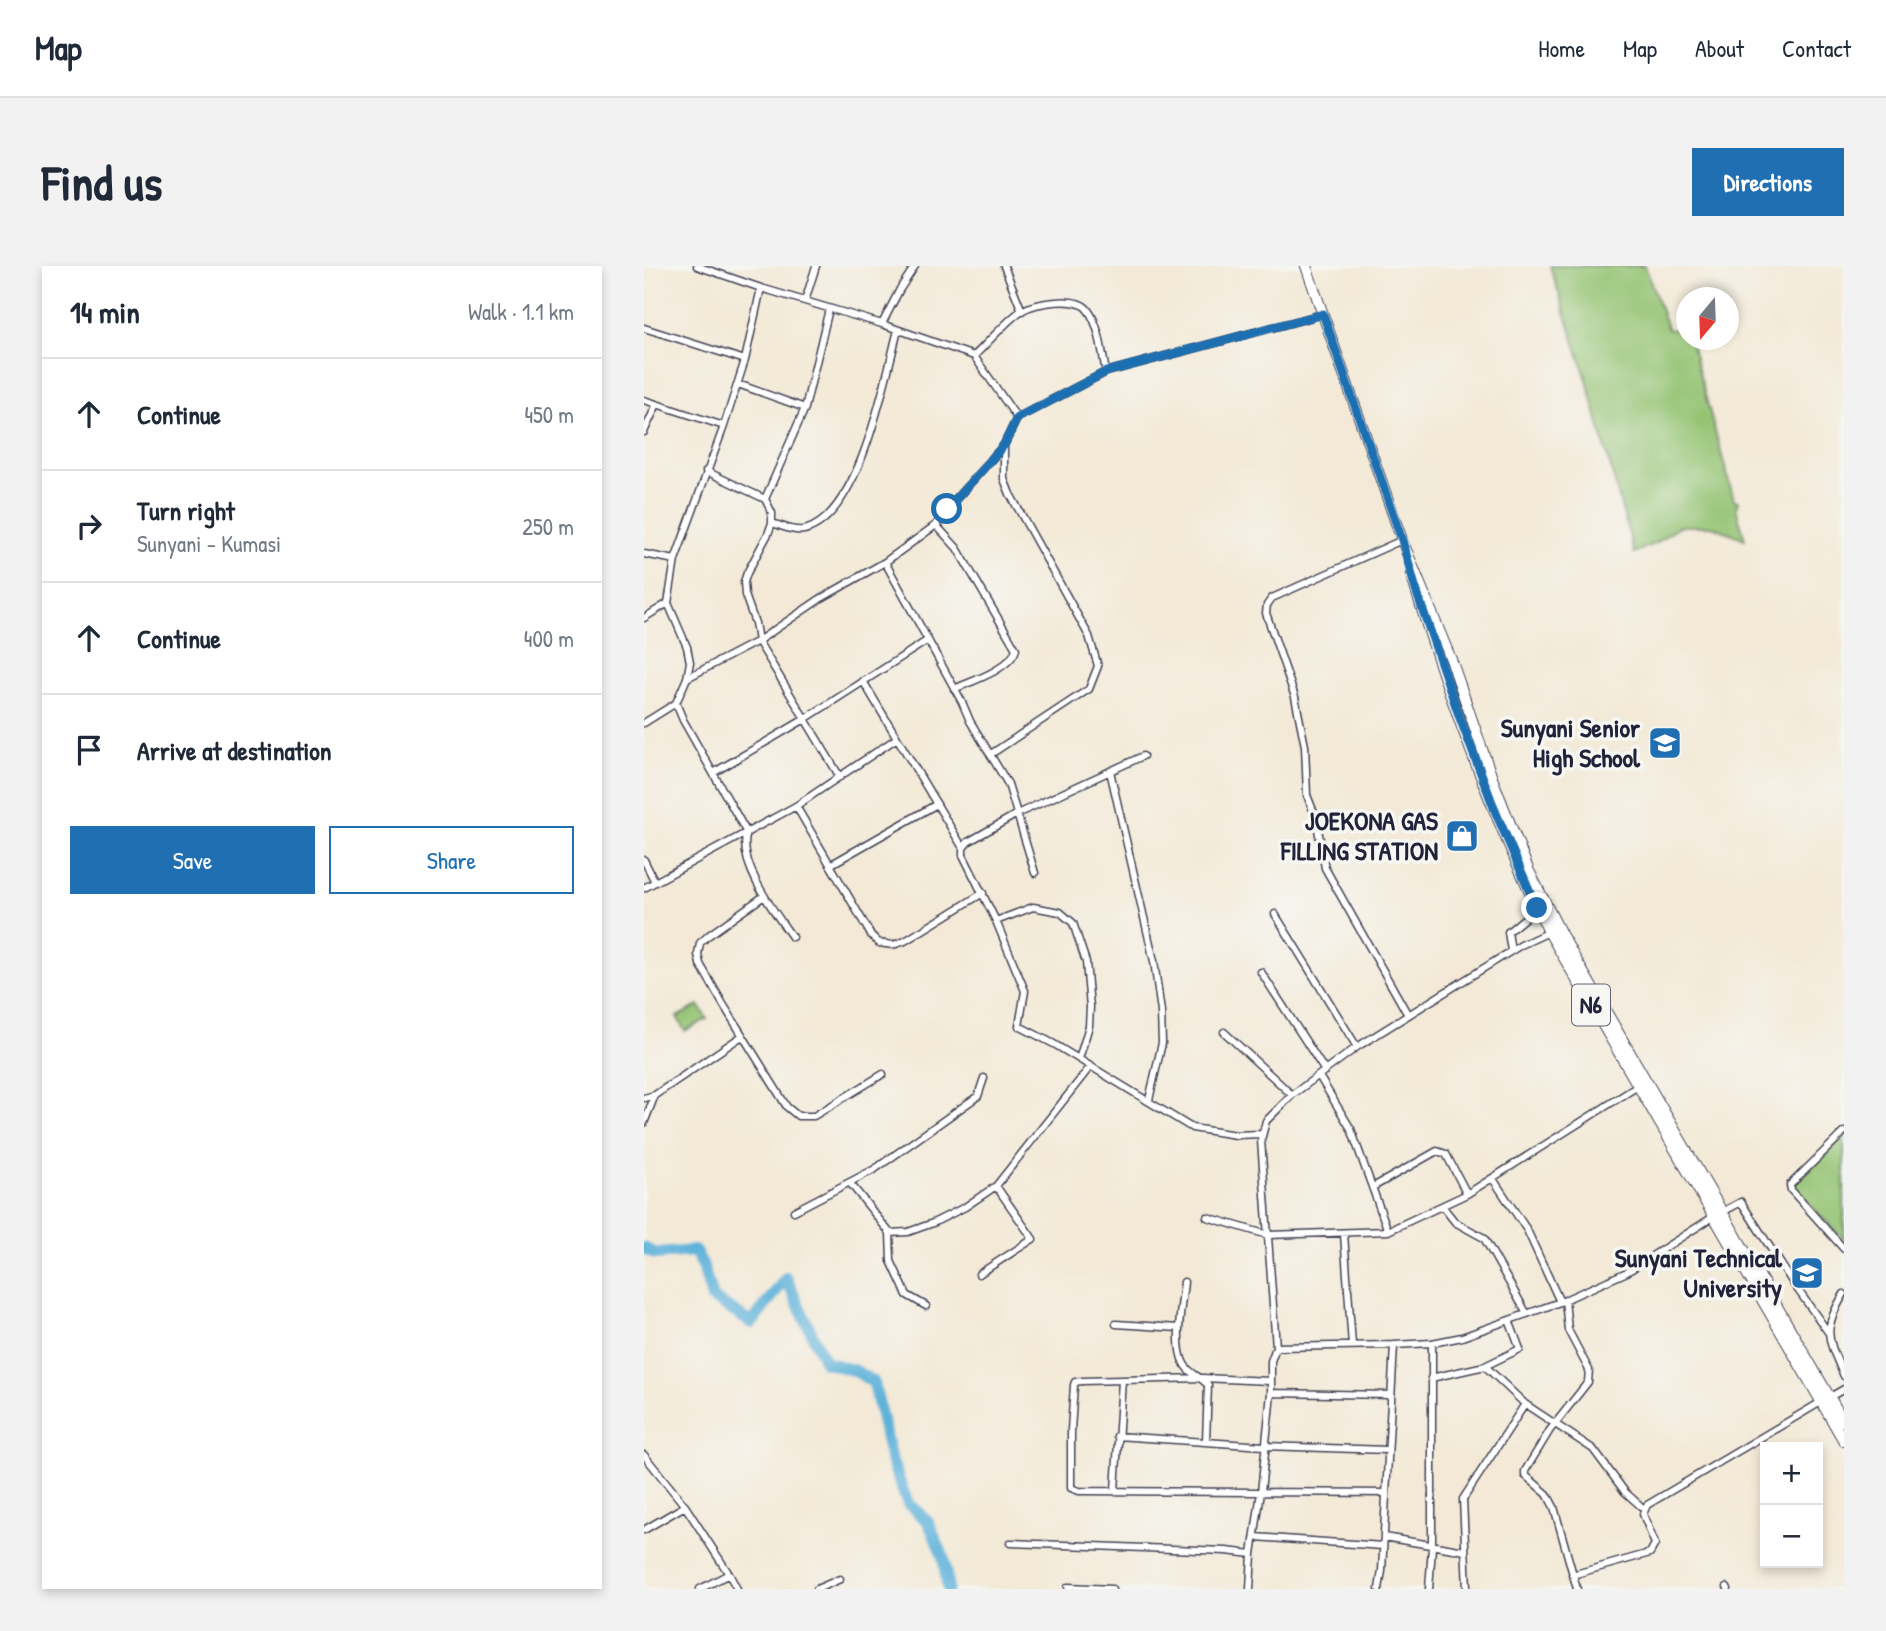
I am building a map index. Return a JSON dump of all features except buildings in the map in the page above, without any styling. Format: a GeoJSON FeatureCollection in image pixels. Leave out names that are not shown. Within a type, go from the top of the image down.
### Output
{"type":"FeatureCollection","features":[{"type":"Feature","properties":{"kind":"main road","name":"N6"},"geometry":{"type":"LineString","coordinates":[[1306,266],[1402,540],[1416,590],[1460,718],[1496,813],[1540,905],[1825,1399],[1844,1441]]}},
{"type":"Feature","properties":{"kind":"main road","name":"N6"},"geometry":{"type":"LineString","coordinates":[[1540,905],[1549,932],[1638,1086],[1718,1214]]}},
{"type":"Feature","properties":{"kind":"main road","name":"N6"},"geometry":{"type":"LineString","coordinates":[[1825,1399],[1844,1422]]}},
{"type":"Feature","properties":{"kind":"street"},"geometry":{"type":"LineString","coordinates":[[697,266],[974,356],[1017,418]]}},
{"type":"Feature","properties":{"kind":"street"},"geometry":{"type":"LineString","coordinates":[[805,302],[817,266]]}},
{"type":"Feature","properties":{"kind":"street"},"geometry":{"type":"LineString","coordinates":[[882,324],[915,266]]}},
{"type":"Feature","properties":{"kind":"street"},"geometry":{"type":"LineString","coordinates":[[1004,266],[1022,311]]}},
{"type":"Feature","properties":{"kind":"street"},"geometry":{"type":"LineString","coordinates":[[644,723],[676,704],[687,678],[690,662],[687,647],[668,603],[675,560],[738,384],[761,288]]}},
{"type":"Feature","properties":{"kind":"street"},"geometry":{"type":"LineString","coordinates":[[974,356],[1022,311],[1053,302],[1072,300],[1087,307],[1095,324],[1106,372]]}},
{"type":"Feature","properties":{"kind":"street"},"geometry":{"type":"LineString","coordinates":[[765,499],[804,408],[828,309]]}},
{"type":"Feature","properties":{"kind":"street"},"geometry":{"type":"LineString","coordinates":[[687,678],[758,641],[820,599],[885,562],[936,525],[1004,445],[1017,418],[1106,372],[1323,314]]}},
{"type":"Feature","properties":{"kind":"street"},"geometry":{"type":"LineString","coordinates":[[644,328],[745,360]]}},
{"type":"Feature","properties":{"kind":"street"},"geometry":{"type":"LineString","coordinates":[[772,523],[793,530],[804,530],[827,517],[842,499],[858,468],[874,420],[898,330]]}},
{"type":"Feature","properties":{"kind":"street"},"geometry":{"type":"LineString","coordinates":[[738,384],[804,408]]}},
{"type":"Feature","properties":{"kind":"street"},"geometry":{"type":"LineString","coordinates":[[644,400],[724,426]]}},
{"type":"Feature","properties":{"kind":"street"},"geometry":{"type":"LineString","coordinates":[[644,432],[657,404]]}},
{"type":"Feature","properties":{"kind":"street"},"geometry":{"type":"LineString","coordinates":[[991,754],[1089,689],[1098,666],[1089,636],[1010,494],[1004,479],[1004,445]]}},
{"type":"Feature","properties":{"kind":"street"},"geometry":{"type":"LineString","coordinates":[[706,471],[765,499],[772,513],[772,523],[744,582],[745,595],[758,641],[840,777]]}},
{"type":"Feature","properties":{"kind":"street"},"geometry":{"type":"LineString","coordinates":[[936,525],[957,548],[1016,649],[1007,664],[954,690]]}},
{"type":"Feature","properties":{"kind":"street"},"geometry":{"type":"LineString","coordinates":[[1402,540],[1272,598],[1266,613],[1295,697],[1305,746],[1307,795],[1316,818],[1325,868],[1408,1015]]}},
{"type":"Feature","properties":{"kind":"street"},"geometry":{"type":"LineString","coordinates":[[644,554],[675,560]]}},
{"type":"Feature","properties":{"kind":"street"},"geometry":{"type":"LineString","coordinates":[[885,562],[1008,784],[1035,873]]}},
{"type":"Feature","properties":{"kind":"street"},"geometry":{"type":"LineString","coordinates":[[644,618],[668,603]]}},
{"type":"Feature","properties":{"kind":"street"},"geometry":{"type":"LineString","coordinates":[[713,773],[805,719],[928,640]]}},
{"type":"Feature","properties":{"kind":"street"},"geometry":{"type":"LineString","coordinates":[[863,681],[963,848],[963,855],[996,920],[1024,991],[1019,1026],[1149,1100],[1192,1128],[1236,1135],[1261,1134]]}},
{"type":"Feature","properties":{"kind":"street"},"geometry":{"type":"LineString","coordinates":[[676,704],[682,720],[747,833],[745,851],[764,895],[792,937]]}},
{"type":"Feature","properties":{"kind":"street"},"geometry":{"type":"LineString","coordinates":[[644,888],[796,806],[897,738]]}},
{"type":"Feature","properties":{"kind":"street"},"geometry":{"type":"LineString","coordinates":[[963,848],[968,842],[1017,814],[1143,756]]}},
{"type":"Feature","properties":{"kind":"street"},"geometry":{"type":"LineString","coordinates":[[1110,771],[1154,961],[1161,1012],[1162,1043],[1149,1100]]}},
{"type":"Feature","properties":{"kind":"street"},"geometry":{"type":"LineString","coordinates":[[830,865],[937,804]]}},
{"type":"Feature","properties":{"kind":"street"},"geometry":{"type":"LineString","coordinates":[[796,806],[871,935],[879,943],[885,945],[905,941],[983,893]]}},
{"type":"Feature","properties":{"kind":"street"},"geometry":{"type":"LineString","coordinates":[[644,860],[655,882]]}},
{"type":"Feature","properties":{"kind":"street"},"geometry":{"type":"LineString","coordinates":[[764,895],[709,935],[698,948],[700,964],[787,1107],[798,1116],[814,1116],[883,1073]]}},
{"type":"Feature","properties":{"kind":"street"},"geometry":{"type":"LineString","coordinates":[[1511,951],[1508,932],[1540,905]]}},
{"type":"Feature","properties":{"kind":"street"},"geometry":{"type":"LineString","coordinates":[[996,920],[1033,907],[1059,912],[1073,923],[1086,962],[1090,1007],[1089,1026],[1079,1059]]}},
{"type":"Feature","properties":{"kind":"street"},"geometry":{"type":"LineString","coordinates":[[1275,914],[1357,1046]]}},
{"type":"Feature","properties":{"kind":"street"},"geometry":{"type":"LineString","coordinates":[[1250,1589],[1271,1393],[1272,1355],[1276,1347],[1261,1134],[1266,1121],[1292,1095],[1357,1046],[1511,951],[1549,932]]}},
{"type":"Feature","properties":{"kind":"street"},"geometry":{"type":"LineString","coordinates":[[1261,972],[1322,1073],[1351,1129],[1388,1231]]}},
{"type":"Feature","properties":{"kind":"street"},"geometry":{"type":"LineString","coordinates":[[1224,1032],[1292,1095]]}},
{"type":"Feature","properties":{"kind":"street"},"geometry":{"type":"LineString","coordinates":[[644,1098],[655,1095],[742,1036]]}},
{"type":"Feature","properties":{"kind":"street"},"geometry":{"type":"LineString","coordinates":[[890,1234],[908,1232],[933,1223],[965,1207],[996,1186],[1090,1067]]}},
{"type":"Feature","properties":{"kind":"street"},"geometry":{"type":"LineString","coordinates":[[794,1211],[875,1169],[978,1096],[984,1078]]}},
{"type":"Feature","properties":{"kind":"street"},"geometry":{"type":"LineString","coordinates":[[1207,1217],[1269,1235],[1388,1231],[1443,1207],[1493,1179],[1638,1086]]}},
{"type":"Feature","properties":{"kind":"street"},"geometry":{"type":"LineString","coordinates":[[644,1123],[655,1095]]}},
{"type":"Feature","properties":{"kind":"street"},"geometry":{"type":"LineString","coordinates":[[1844,1132],[1790,1185],[1791,1190],[1844,1249]]}},
{"type":"Feature","properties":{"kind":"street"},"geometry":{"type":"LineString","coordinates":[[1373,1187],[1437,1151],[1442,1151],[1467,1194]]}},
{"type":"Feature","properties":{"kind":"street"},"geometry":{"type":"LineString","coordinates":[[1493,1179],[1527,1230],[1562,1301],[1568,1330],[1588,1370],[1588,1382],[1554,1425],[1525,1471],[1525,1475],[1547,1494],[1554,1507],[1577,1589]]}},
{"type":"Feature","properties":{"kind":"street"},"geometry":{"type":"LineString","coordinates":[[850,1183],[890,1234],[891,1261],[907,1295],[926,1307]]}},
{"type":"Feature","properties":{"kind":"street"},"geometry":{"type":"LineString","coordinates":[[979,1274],[1033,1239],[996,1186]]}},
{"type":"Feature","properties":{"kind":"street"},"geometry":{"type":"LineString","coordinates":[[1276,1347],[1432,1343],[1462,1337],[1562,1301],[1627,1272],[1741,1202],[1828,1332],[1844,1376]]}},
{"type":"Feature","properties":{"kind":"street"},"geometry":{"type":"LineString","coordinates":[[1443,1207],[1455,1222],[1484,1238],[1527,1314]]}},
{"type":"Feature","properties":{"kind":"street"},"geometry":{"type":"LineString","coordinates":[[1344,1234],[1352,1345]]}},
{"type":"Feature","properties":{"kind":"street"},"geometry":{"type":"LineString","coordinates":[[1184,1282],[1179,1328],[1181,1360],[1188,1370],[1208,1385],[1210,1392],[1206,1441]]}},
{"type":"Feature","properties":{"kind":"street"},"geometry":{"type":"LineString","coordinates":[[1828,1332],[1834,1310],[1844,1294]]}},
{"type":"Feature","properties":{"kind":"street"},"geometry":{"type":"LineString","coordinates":[[1431,1378],[1485,1366],[1520,1349],[1509,1320]]}},
{"type":"Feature","properties":{"kind":"street"},"geometry":{"type":"LineString","coordinates":[[1116,1324],[1179,1328]]}},
{"type":"Feature","properties":{"kind":"street"},"geometry":{"type":"LineString","coordinates":[[1429,1589],[1432,1547],[1432,1343]]}},
{"type":"Feature","properties":{"kind":"street"},"geometry":{"type":"LineString","coordinates":[[1380,1589],[1394,1345]]}},
{"type":"Feature","properties":{"kind":"street"},"geometry":{"type":"LineString","coordinates":[[1485,1366],[1525,1404],[1593,1449],[1625,1492],[1644,1508]]}},
{"type":"Feature","properties":{"kind":"street"},"geometry":{"type":"LineString","coordinates":[[1270,1381],[1202,1378],[1075,1382],[1071,1410],[1071,1488],[1385,1493]]}},
{"type":"Feature","properties":{"kind":"street"},"geometry":{"type":"LineString","coordinates":[[1115,1490],[1122,1380]]}},
{"type":"Feature","properties":{"kind":"street"},"geometry":{"type":"LineString","coordinates":[[1572,1575],[1650,1553],[1655,1544],[1643,1514],[1644,1508],[1844,1389]]}},
{"type":"Feature","properties":{"kind":"street"},"geometry":{"type":"LineString","coordinates":[[1271,1393],[1391,1395]]}},
{"type":"Feature","properties":{"kind":"street"},"geometry":{"type":"LineString","coordinates":[[1467,1589],[1463,1499],[1525,1404]]}},
{"type":"Feature","properties":{"kind":"street"},"geometry":{"type":"LineString","coordinates":[[1117,1436],[1264,1446],[1388,1450]]}},
{"type":"Feature","properties":{"kind":"street"},"geometry":{"type":"LineString","coordinates":[[644,1455],[685,1506],[737,1589]]}},
{"type":"Feature","properties":{"kind":"street"},"geometry":{"type":"LineString","coordinates":[[644,1530],[685,1506]]}},
{"type":"Feature","properties":{"kind":"street"},"geometry":{"type":"LineString","coordinates":[[1255,1537],[1383,1546]]}},
{"type":"Feature","properties":{"kind":"street"},"geometry":{"type":"LineString","coordinates":[[1384,1537],[1432,1547],[1465,1550]]}},
{"type":"Feature","properties":{"kind":"street"},"geometry":{"type":"LineString","coordinates":[[1010,1543],[1252,1554]]}},
{"type":"Feature","properties":{"kind":"street"},"geometry":{"type":"LineString","coordinates":[[700,1589],[729,1574]]}},
{"type":"Feature","properties":{"kind":"street"},"geometry":{"type":"LineString","coordinates":[[817,1589],[840,1579]]}},
{"type":"Feature","properties":{"kind":"street"},"geometry":{"type":"LineString","coordinates":[[1068,1587],[1112,1589]]}},
{"type":"Feature","properties":{"kind":"green space"},"geometry":{"type":"Polygon","coordinates":[[[1550,266],[1645,266],[1668,330],[1676,329],[1676,350],[1693,350],[1734,500],[1738,501],[1736,508],[1745,539],[1712,526],[1679,526],[1656,543],[1634,553],[1587,380],[1550,266]]]}},
{"type":"Feature","properties":{"kind":"green space"},"geometry":{"type":"Polygon","coordinates":[[[699,1005],[707,1019],[685,1031],[677,1017],[699,1005]]]}},
{"type":"Feature","properties":{"kind":"green space"},"geometry":{"type":"Polygon","coordinates":[[[1844,1136],[1844,1240],[1792,1186],[1844,1136]]]}},
{"type":"Feature","properties":{"kind":"waterway"},"geometry":{"type":"LineString","coordinates":[[644,1248],[655,1254],[695,1251],[703,1266],[712,1298],[752,1323],[786,1278],[825,1362],[856,1371],[874,1383],[890,1457],[908,1504],[928,1521],[943,1556],[948,1589]]}},
{"type":"Feature","properties":{"kind":"place","name":"Sunyani Senior High School"},"geometry":{"type":"Point","coordinates":[1665,743]}},
{"type":"Feature","properties":{"kind":"place","name":"JOEKONA GAS FILLING STATION"},"geometry":{"type":"Point","coordinates":[1462,836]}},
{"type":"Feature","properties":{"kind":"place","name":"Sunyani Technical University"},"geometry":{"type":"Point","coordinates":[1807,1273]}},
{"type":"Feature","properties":{"kind":"route"},"geometry":{"type":"LineString","coordinates":[[947,509],[1004,445],[1017,418],[1106,372],[1323,314],[1402,540],[1416,590],[1460,718],[1522,878],[1537,908]]}}]}
